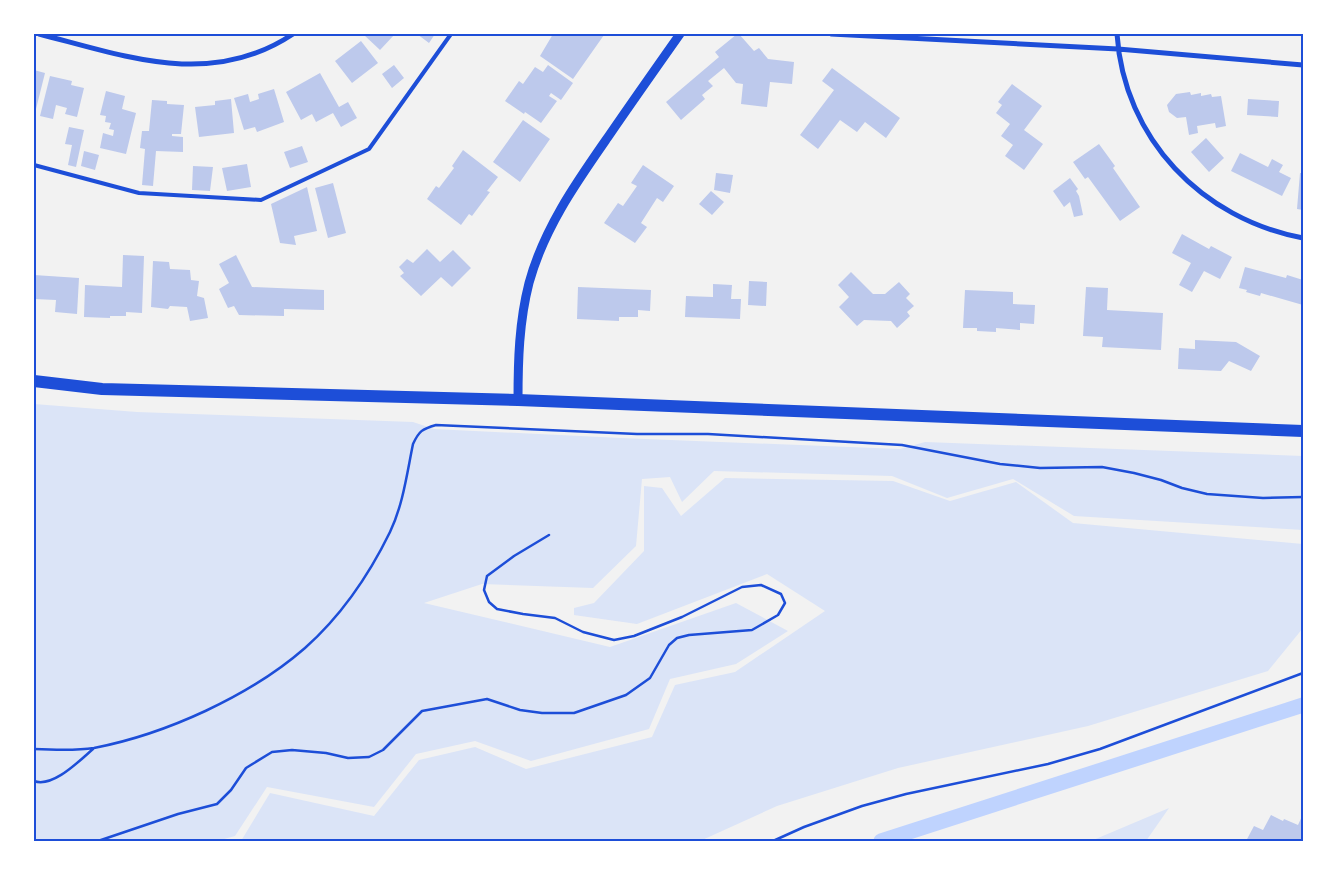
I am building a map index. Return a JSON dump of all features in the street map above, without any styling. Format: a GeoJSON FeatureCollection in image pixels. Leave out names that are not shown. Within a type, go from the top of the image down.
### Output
{"type":"FeatureCollection","features":[{"type":"Feature","properties":{"kind":"main road"},"geometry":{"type":"LineString","coordinates":[[34,381],[102,389],[518,400],[1303,431]]}},
{"type":"Feature","properties":{"kind":"street"},"geometry":{"type":"LineString","coordinates":[[39,34],[136,59],[188,65],[216,63],[243,57],[266,49],[293,34]]}},
{"type":"Feature","properties":{"kind":"street"},"geometry":{"type":"LineString","coordinates":[[518,400],[518,355],[522,317],[532,274],[552,224],[568,193],[680,34]]}},
{"type":"Feature","properties":{"kind":"street"},"geometry":{"type":"LineString","coordinates":[[831,34],[1118,49],[1303,65]]}},
{"type":"Feature","properties":{"kind":"street"},"geometry":{"type":"LineString","coordinates":[[1117,34],[1118,49],[1132,102],[1144,126],[1161,152],[1181,176],[1202,194],[1228,212],[1252,224],[1282,234],[1303,238]]}},
{"type":"Feature","properties":{"kind":"lane"},"geometry":{"type":"LineString","coordinates":[[34,165],[140,193],[261,200],[369,149],[451,34]]}},
{"type":"Feature","properties":{"kind":"path"},"geometry":{"type":"LineString","coordinates":[[34,749],[94,748],[163,730],[201,714],[262,680],[305,648],[332,620],[360,586],[390,532],[398,510],[413,444],[423,428],[436,425],[637,434],[708,434],[902,444],[1000,464],[1040,468],[1102,467],[1161,480],[1182,488],[1207,494],[1262,498],[1303,498]]}},
{"type":"Feature","properties":{"kind":"path"},"geometry":{"type":"LineString","coordinates":[[98,841],[178,814],[217,804],[231,790],[246,768],[272,752],[292,750],[326,753],[348,758],[370,757],[383,750],[422,711],[487,698],[520,710],[542,713],[574,713],[626,695],[650,678],[669,645],[677,638],[752,630],[778,615],[784,602],[781,594],[761,585],[742,587],[682,616],[634,636],[614,640],[582,632],[555,618],[498,609],[489,602],[484,590],[487,576],[514,556],[549,535]]}},
{"type":"Feature","properties":{"kind":"path"},"geometry":{"type":"LineString","coordinates":[[773,841],[804,827],[862,806],[906,794],[1048,764],[1100,749],[1303,673]]}},
{"type":"Feature","properties":{"kind":"path"},"geometry":{"type":"LineString","coordinates":[[34,781],[40,783],[50,780],[72,767],[94,748]]}},
{"type":"Feature","properties":{"kind":"shaded area"},"geometry":{"type":"Polygon","coordinates":[[[34,404],[137,412],[413,422],[434,429],[621,438],[900,449],[925,442],[1303,456],[1303,530],[1074,516],[1013,479],[947,498],[892,476],[714,471],[682,502],[670,477],[642,479],[636,546],[593,588],[482,584],[424,603],[610,647],[736,603],[788,631],[736,664],[670,679],[649,729],[531,761],[475,741],[416,754],[374,807],[267,787],[235,836],[217,841],[34,841],[34,404]]]}},
{"type":"Feature","properties":{"kind":"shaded area"},"geometry":{"type":"Polygon","coordinates":[[[725,478],[893,481],[950,501],[1016,482],[1073,523],[1303,544],[1303,628],[1268,671],[1088,726],[898,768],[777,806],[700,841],[241,841],[270,793],[374,816],[419,760],[475,747],[526,769],[652,737],[675,685],[735,672],[825,611],[767,574],[637,624],[574,615],[574,608],[594,603],[644,551],[644,486],[662,488],[681,516],[725,478]]]}},
{"type":"Feature","properties":{"kind":"shaded area"},"geometry":{"type":"Polygon","coordinates":[[[1169,808],[1146,841],[1091,841],[1169,808]]]}},
{"type":"Feature","properties":{"kind":"building"},"geometry":{"type":"Polygon","coordinates":[[[363,34],[395,34],[380,50],[363,34]]]}},
{"type":"Feature","properties":{"kind":"building"},"geometry":{"type":"Polygon","coordinates":[[[417,34],[435,34],[429,43],[417,34]]]}},
{"type":"Feature","properties":{"kind":"building"},"geometry":{"type":"Polygon","coordinates":[[[553,34],[604,35],[573,79],[540,56],[553,34]]]}},
{"type":"Feature","properties":{"kind":"building"},"geometry":{"type":"Polygon","coordinates":[[[737,34],[754,51],[759,48],[768,59],[794,62],[792,84],[770,82],[767,107],[741,104],[743,84],[736,83],[724,68],[708,81],[713,86],[702,95],[705,99],[681,120],[666,102],[719,57],[715,52],[737,34]]]}},
{"type":"Feature","properties":{"kind":"building"},"geometry":{"type":"Polygon","coordinates":[[[361,41],[378,63],[352,83],[335,61],[361,41]]]}},
{"type":"Feature","properties":{"kind":"building"},"geometry":{"type":"Polygon","coordinates":[[[394,65],[404,78],[392,88],[382,74],[394,65]]]}},
{"type":"Feature","properties":{"kind":"building"},"geometry":{"type":"Polygon","coordinates":[[[548,65],[573,83],[561,100],[551,93],[549,96],[557,101],[541,123],[505,101],[519,81],[523,84],[535,67],[543,72],[548,65]]]}},
{"type":"Feature","properties":{"kind":"building"},"geometry":{"type":"Polygon","coordinates":[[[832,68],[900,118],[886,138],[865,122],[857,132],[840,120],[818,149],[800,135],[834,90],[822,81],[832,68]]]}},
{"type":"Feature","properties":{"kind":"building"},"geometry":{"type":"Polygon","coordinates":[[[34,70],[45,73],[36,109],[34,108],[34,70]]]}},
{"type":"Feature","properties":{"kind":"building"},"geometry":{"type":"Polygon","coordinates":[[[320,73],[339,107],[348,102],[357,118],[341,127],[333,113],[316,122],[312,114],[301,120],[286,92],[320,73]]]}},
{"type":"Feature","properties":{"kind":"building"},"geometry":{"type":"Polygon","coordinates":[[[50,76],[72,81],[71,85],[84,88],[77,117],[65,114],[67,108],[56,105],[53,119],[40,116],[50,76]]]}},
{"type":"Feature","properties":{"kind":"building"},"geometry":{"type":"Polygon","coordinates":[[[1012,84],[1042,106],[1024,130],[1043,144],[1024,170],[1005,156],[1013,145],[1001,136],[1010,124],[996,113],[1002,105],[998,102],[1012,84]]]}},
{"type":"Feature","properties":{"kind":"building"},"geometry":{"type":"Polygon","coordinates":[[[274,89],[284,122],[257,132],[255,127],[244,130],[234,98],[248,94],[250,102],[259,99],[258,94],[274,89]]]}},
{"type":"Feature","properties":{"kind":"building"},"geometry":{"type":"Polygon","coordinates":[[[106,91],[125,96],[122,109],[136,113],[126,154],[100,148],[103,133],[113,136],[114,130],[109,129],[111,123],[105,122],[106,116],[100,115],[106,91]]]}},
{"type":"Feature","properties":{"kind":"building"},"geometry":{"type":"Polygon","coordinates":[[[1190,92],[1191,95],[1201,93],[1201,96],[1211,94],[1212,97],[1221,96],[1226,126],[1216,128],[1215,123],[1197,126],[1198,133],[1189,135],[1186,117],[1177,118],[1169,112],[1167,105],[1176,94],[1190,92]]]}},
{"type":"Feature","properties":{"kind":"building"},"geometry":{"type":"Polygon","coordinates":[[[231,99],[234,133],[199,137],[195,107],[215,105],[215,101],[231,99]]]}},
{"type":"Feature","properties":{"kind":"building"},"geometry":{"type":"Polygon","coordinates":[[[1248,99],[1279,101],[1278,117],[1247,115],[1248,99]]]}},
{"type":"Feature","properties":{"kind":"building"},"geometry":{"type":"Polygon","coordinates":[[[152,100],[167,101],[167,104],[184,105],[181,134],[172,134],[172,136],[183,137],[183,152],[156,151],[153,186],[142,185],[145,149],[140,148],[142,131],[149,131],[152,100]]]}},
{"type":"Feature","properties":{"kind":"building"},"geometry":{"type":"Polygon","coordinates":[[[523,120],[550,139],[520,182],[493,162],[523,120]]]}},
{"type":"Feature","properties":{"kind":"building"},"geometry":{"type":"Polygon","coordinates":[[[69,127],[84,130],[76,167],[68,165],[72,145],[65,144],[69,127]]]}},
{"type":"Feature","properties":{"kind":"building"},"geometry":{"type":"Polygon","coordinates":[[[1206,138],[1224,158],[1209,172],[1191,152],[1206,138]]]}},
{"type":"Feature","properties":{"kind":"building"},"geometry":{"type":"Polygon","coordinates":[[[1099,144],[1140,207],[1120,221],[1088,177],[1085,179],[1073,162],[1099,144]]]}},
{"type":"Feature","properties":{"kind":"building"},"geometry":{"type":"Polygon","coordinates":[[[302,146],[308,162],[290,168],[284,152],[302,146]]]}},
{"type":"Feature","properties":{"kind":"building"},"geometry":{"type":"Polygon","coordinates":[[[463,150],[498,177],[487,191],[490,192],[472,216],[469,214],[461,225],[427,199],[436,186],[439,188],[454,168],[452,166],[463,150]]]}},
{"type":"Feature","properties":{"kind":"building"},"geometry":{"type":"Polygon","coordinates":[[[84,151],[99,155],[95,170],[81,166],[84,151]]]}},
{"type":"Feature","properties":{"kind":"building"},"geometry":{"type":"Polygon","coordinates":[[[1240,153],[1268,167],[1272,159],[1283,165],[1279,172],[1291,178],[1282,196],[1231,171],[1240,153]]]}},
{"type":"Feature","properties":{"kind":"building"},"geometry":{"type":"Polygon","coordinates":[[[247,164],[251,187],[227,191],[222,168],[247,164]]]}},
{"type":"Feature","properties":{"kind":"building"},"geometry":{"type":"Polygon","coordinates":[[[643,165],[674,186],[663,202],[657,198],[641,223],[647,227],[635,243],[604,223],[618,203],[623,206],[637,186],[631,183],[643,165]]]}},
{"type":"Feature","properties":{"kind":"building"},"geometry":{"type":"Polygon","coordinates":[[[193,166],[213,167],[210,191],[192,190],[193,166]]]}},
{"type":"Feature","properties":{"kind":"building"},"geometry":{"type":"Polygon","coordinates":[[[716,173],[733,175],[730,193],[714,190],[716,173]]]}},
{"type":"Feature","properties":{"kind":"building"},"geometry":{"type":"Polygon","coordinates":[[[1300,173],[1303,173],[1303,210],[1297,209],[1300,173]]]}},
{"type":"Feature","properties":{"kind":"building"},"geometry":{"type":"Polygon","coordinates":[[[1070,178],[1078,189],[1076,191],[1083,215],[1074,217],[1070,202],[1064,207],[1053,191],[1070,178]]]}},
{"type":"Feature","properties":{"kind":"building"},"geometry":{"type":"Polygon","coordinates":[[[333,183],[346,233],[328,238],[315,188],[333,183]]]}},
{"type":"Feature","properties":{"kind":"building"},"geometry":{"type":"Polygon","coordinates":[[[307,187],[317,231],[294,236],[296,245],[280,243],[271,204],[307,187]]]}},
{"type":"Feature","properties":{"kind":"building"},"geometry":{"type":"Polygon","coordinates":[[[711,191],[724,202],[712,215],[699,204],[711,191]]]}},
{"type":"Feature","properties":{"kind":"building"},"geometry":{"type":"Polygon","coordinates":[[[1182,234],[1209,249],[1211,246],[1232,257],[1220,279],[1204,271],[1192,292],[1179,285],[1191,263],[1172,253],[1182,234]]]}},
{"type":"Feature","properties":{"kind":"building"},"geometry":{"type":"Polygon","coordinates":[[[427,249],[440,262],[453,250],[471,268],[452,287],[441,277],[421,296],[400,276],[404,273],[399,267],[407,259],[413,263],[427,249]]]}},
{"type":"Feature","properties":{"kind":"building"},"geometry":{"type":"Polygon","coordinates":[[[123,255],[144,256],[142,313],[126,312],[126,316],[110,316],[110,318],[84,317],[85,285],[122,287],[123,255]]]}},
{"type":"Feature","properties":{"kind":"building"},"geometry":{"type":"Polygon","coordinates":[[[236,255],[252,287],[324,290],[324,310],[284,309],[284,316],[239,315],[234,306],[228,308],[219,289],[229,283],[219,264],[236,255]]]}},
{"type":"Feature","properties":{"kind":"building"},"geometry":{"type":"Polygon","coordinates":[[[153,261],[169,262],[170,269],[190,270],[191,280],[199,281],[197,296],[204,298],[208,318],[190,321],[187,307],[170,306],[168,309],[151,307],[153,261]]]}},
{"type":"Feature","properties":{"kind":"building"},"geometry":{"type":"Polygon","coordinates":[[[1245,267],[1286,278],[1287,275],[1303,280],[1303,305],[1261,293],[1260,296],[1239,288],[1245,267]]]}},
{"type":"Feature","properties":{"kind":"building"},"geometry":{"type":"Polygon","coordinates":[[[851,272],[873,294],[885,294],[899,282],[910,294],[906,298],[914,306],[907,312],[910,316],[897,328],[891,321],[864,320],[857,326],[839,307],[849,297],[838,285],[851,272]]]}},
{"type":"Feature","properties":{"kind":"building"},"geometry":{"type":"Polygon","coordinates":[[[34,275],[79,278],[77,314],[55,312],[56,300],[34,299],[34,275]]]}},
{"type":"Feature","properties":{"kind":"building"},"geometry":{"type":"Polygon","coordinates":[[[749,281],[767,282],[766,306],[748,305],[749,281]]]}},
{"type":"Feature","properties":{"kind":"building"},"geometry":{"type":"Polygon","coordinates":[[[713,284],[732,285],[731,299],[741,299],[740,319],[685,317],[686,296],[713,297],[713,284]]]}},
{"type":"Feature","properties":{"kind":"building"},"geometry":{"type":"Polygon","coordinates":[[[578,287],[651,290],[650,311],[638,310],[638,317],[619,317],[619,321],[577,319],[578,287]]]}},
{"type":"Feature","properties":{"kind":"building"},"geometry":{"type":"Polygon","coordinates":[[[1086,287],[1108,288],[1107,310],[1163,313],[1161,350],[1102,347],[1103,337],[1083,336],[1086,287]]]}},
{"type":"Feature","properties":{"kind":"building"},"geometry":{"type":"Polygon","coordinates":[[[965,290],[1013,292],[1013,304],[1035,305],[1034,324],[1020,323],[1020,330],[996,328],[996,332],[977,331],[977,328],[963,328],[965,290]]]}},
{"type":"Feature","properties":{"kind":"building"},"geometry":{"type":"Polygon","coordinates":[[[1195,340],[1236,342],[1260,356],[1251,371],[1229,361],[1221,371],[1178,369],[1179,348],[1195,349],[1195,340]]]}},
{"type":"Feature","properties":{"kind":"building"},"geometry":{"type":"Polygon","coordinates":[[[1303,814],[1303,841],[1246,841],[1254,826],[1263,830],[1271,815],[1298,825],[1303,814]]]}},
{"type":"Feature","properties":{"kind":"waterway"},"geometry":{"type":"LineString","coordinates":[[881,841],[1303,705]]}}]}
